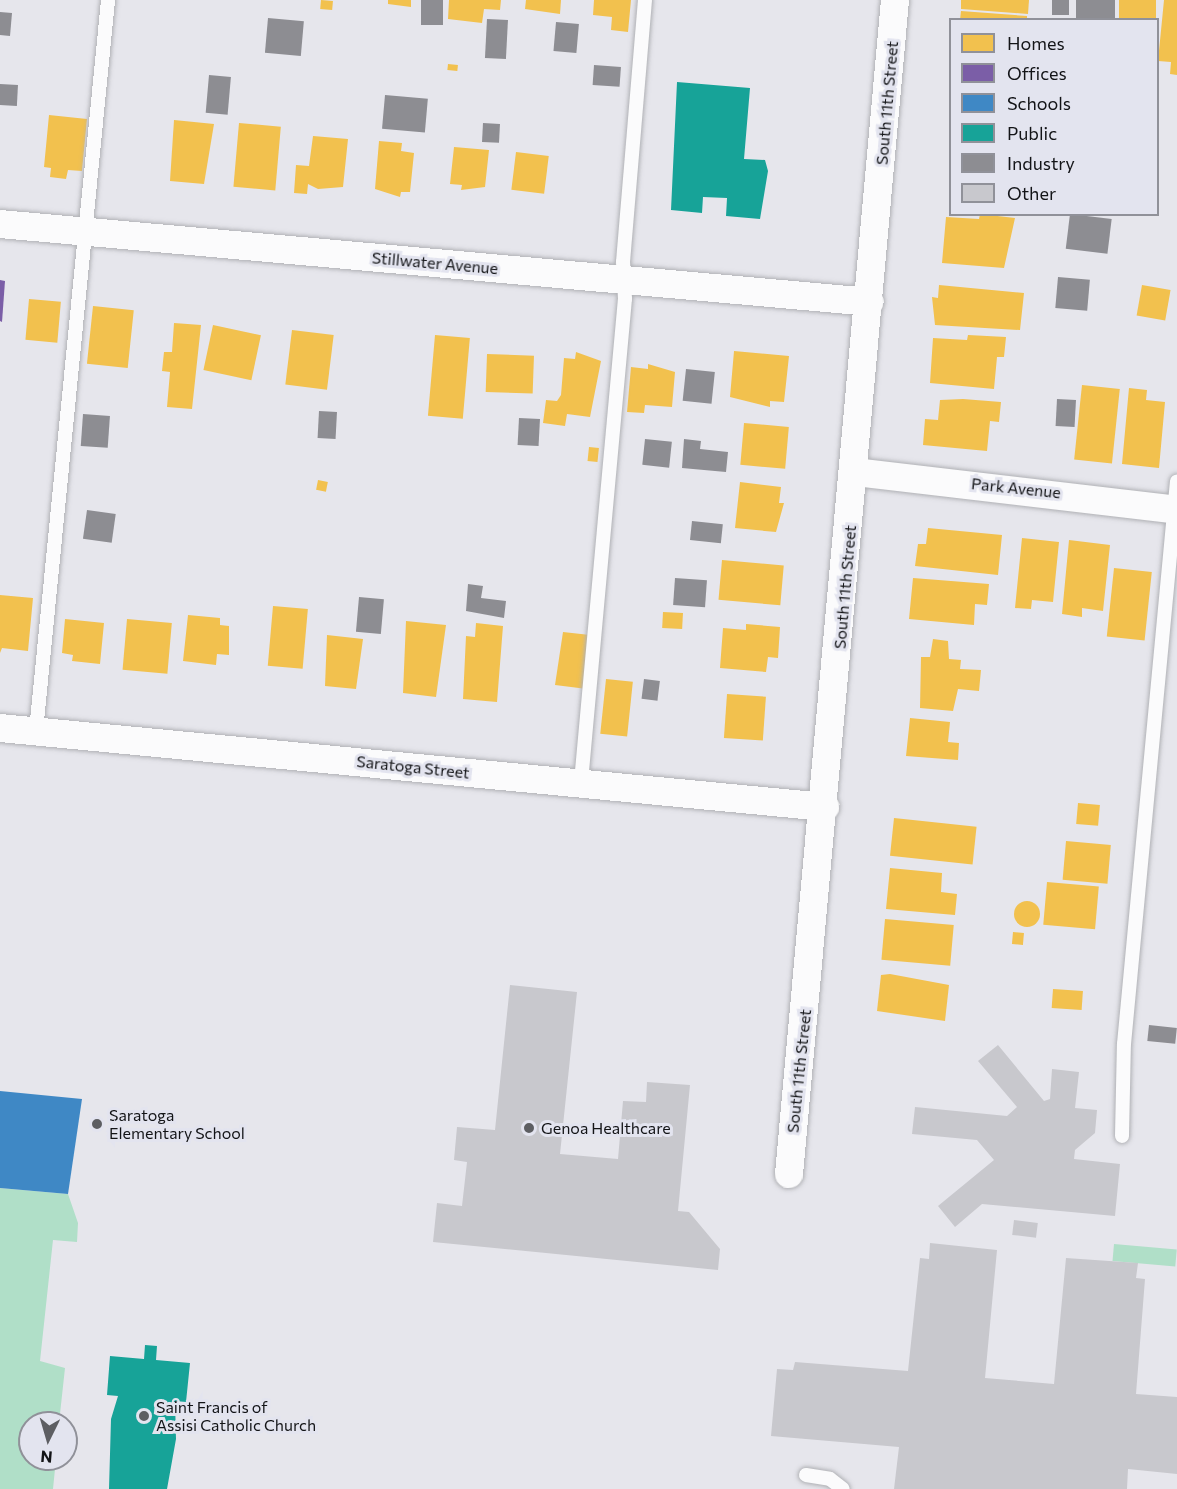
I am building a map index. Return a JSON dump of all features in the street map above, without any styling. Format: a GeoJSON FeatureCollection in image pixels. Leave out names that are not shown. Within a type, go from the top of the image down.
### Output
{"type":"FeatureCollection","features":[{"type":"Feature","properties":{"kind":"street","name":"South 11th Street"},"geometry":{"type":"LineString","coordinates":[[789,1174],[825,807],[896,0]]}},
{"type":"Feature","properties":{"kind":"street","name":"Stillwater Avenue"},"geometry":{"type":"LineString","coordinates":[[0,224],[870,302]]}},
{"type":"Feature","properties":{"kind":"street","name":"Park Avenue"},"geometry":{"type":"LineString","coordinates":[[855,472],[1176,509]]}},
{"type":"Feature","properties":{"kind":"street","name":"Saratoga Street"},"geometry":{"type":"LineString","coordinates":[[0,728],[825,807]]}},
{"type":"Feature","properties":{"kind":"lane"},"geometry":{"type":"LineString","coordinates":[[36,731],[108,0]]}},
{"type":"Feature","properties":{"kind":"lane"},"geometry":{"type":"LineString","coordinates":[[581,782],[624,280],[645,0]]}},
{"type":"Feature","properties":{"kind":"lane"},"geometry":{"type":"LineString","coordinates":[[1122,1136],[1124,1044],[1177,481]]}},
{"type":"Feature","properties":{"kind":"lane"},"geometry":{"type":"LineString","coordinates":[[806,1475],[830,1479],[843,1489]]}},
{"type":"Feature","properties":{"kind":"green space"},"geometry":{"type":"Polygon","coordinates":[[[0,1188],[68,1194],[78,1223],[77,1242],[53,1240],[40,1361],[65,1368],[60,1411],[18,1411],[18,1471],[55,1471],[53,1489],[0,1489],[0,1188]]]}},
{"type":"Feature","properties":{"kind":"green space"},"geometry":{"type":"Polygon","coordinates":[[[1114,1244],[1177,1249],[1175,1266],[1113,1261],[1114,1244]]]}},
{"type":"Feature","properties":{"kind":"building: Homes"},"geometry":{"type":"Polygon","coordinates":[[[321,0],[333,1],[332,10],[320,9],[321,0]]]}},
{"type":"Feature","properties":{"kind":"building: Homes"},"geometry":{"type":"Polygon","coordinates":[[[388,0],[411,0],[411,7],[388,4],[388,0]]]}},
{"type":"Feature","properties":{"kind":"building: Homes"},"geometry":{"type":"Polygon","coordinates":[[[449,0],[501,0],[500,10],[484,9],[482,23],[448,19],[449,0]]]}},
{"type":"Feature","properties":{"kind":"building: Homes"},"geometry":{"type":"Polygon","coordinates":[[[526,0],[561,0],[560,14],[525,9],[526,0]]]}},
{"type":"Feature","properties":{"kind":"building: Homes"},"geometry":{"type":"Polygon","coordinates":[[[594,0],[631,0],[628,32],[611,30],[612,17],[593,15],[594,0]]]}},
{"type":"Feature","properties":{"kind":"building: Homes"},"geometry":{"type":"Polygon","coordinates":[[[961,0],[1029,0],[1028,14],[961,9],[961,0]]]}},
{"type":"Feature","properties":{"kind":"building: Homes"},"geometry":{"type":"Polygon","coordinates":[[[1119,0],[1156,0],[1156,18],[1119,18],[1119,0]]]}},
{"type":"Feature","properties":{"kind":"building: Homes"},"geometry":{"type":"Polygon","coordinates":[[[1164,0],[1177,0],[1177,75],[1170,74],[1171,62],[1159,61],[1164,0]]]}},
{"type":"Feature","properties":{"kind":"building: Homes"},"geometry":{"type":"Polygon","coordinates":[[[961,11],[1027,16],[1027,18],[960,18],[961,11]]]}},
{"type":"Feature","properties":{"kind":"building: Homes"},"geometry":{"type":"Polygon","coordinates":[[[448,64],[458,65],[457,71],[447,70],[448,64]]]}},
{"type":"Feature","properties":{"kind":"building: Homes"},"geometry":{"type":"Polygon","coordinates":[[[49,115],[87,119],[82,171],[68,170],[66,179],[50,177],[51,168],[44,167],[49,115]]]}},
{"type":"Feature","properties":{"kind":"building: Homes"},"geometry":{"type":"Polygon","coordinates":[[[174,120],[214,124],[204,184],[170,181],[174,120]]]}},
{"type":"Feature","properties":{"kind":"building: Homes"},"geometry":{"type":"Polygon","coordinates":[[[239,123],[281,127],[275,190],[233,187],[239,123]]]}},
{"type":"Feature","properties":{"kind":"building: Homes"},"geometry":{"type":"Polygon","coordinates":[[[313,136],[348,139],[343,187],[318,189],[308,184],[307,194],[294,193],[296,165],[309,166],[313,136]]]}},
{"type":"Feature","properties":{"kind":"building: Homes"},"geometry":{"type":"Polygon","coordinates":[[[379,141],[402,143],[401,151],[414,153],[410,192],[401,192],[400,197],[375,189],[379,141]]]}},
{"type":"Feature","properties":{"kind":"building: Homes"},"geometry":{"type":"Polygon","coordinates":[[[454,147],[489,150],[485,187],[461,190],[462,185],[450,184],[454,147]]]}},
{"type":"Feature","properties":{"kind":"building: Homes"},"geometry":{"type":"Polygon","coordinates":[[[516,152],[549,156],[544,194],[511,190],[516,152]]]}},
{"type":"Feature","properties":{"kind":"building: Homes"},"geometry":{"type":"Polygon","coordinates":[[[980,216],[1015,218],[1004,268],[942,263],[946,217],[979,219],[980,216]]]}},
{"type":"Feature","properties":{"kind":"building: Homes"},"geometry":{"type":"Polygon","coordinates":[[[939,285],[1024,293],[1020,330],[935,325],[932,297],[938,298],[939,285]]]}},
{"type":"Feature","properties":{"kind":"building: Homes"},"geometry":{"type":"Polygon","coordinates":[[[1142,285],[1171,290],[1165,321],[1137,316],[1142,285]]]}},
{"type":"Feature","properties":{"kind":"building: Homes"},"geometry":{"type":"Polygon","coordinates":[[[29,299],[61,302],[57,343],[25,340],[29,299]]]}},
{"type":"Feature","properties":{"kind":"building: Homes"},"geometry":{"type":"Polygon","coordinates":[[[93,306],[134,310],[128,368],[87,364],[93,306]]]}},
{"type":"Feature","properties":{"kind":"building: Homes"},"geometry":{"type":"Polygon","coordinates":[[[174,323],[201,325],[192,409],[167,407],[170,372],[162,371],[164,352],[172,352],[174,323]]]}},
{"type":"Feature","properties":{"kind":"building: Homes"},"geometry":{"type":"Polygon","coordinates":[[[213,325],[261,335],[251,380],[203,370],[213,325]]]}},
{"type":"Feature","properties":{"kind":"building: Homes"},"geometry":{"type":"Polygon","coordinates":[[[292,330],[334,335],[327,390],[285,385],[292,330]]]}},
{"type":"Feature","properties":{"kind":"building: Homes"},"geometry":{"type":"Polygon","coordinates":[[[435,335],[470,338],[463,419],[428,416],[435,335]]]}},
{"type":"Feature","properties":{"kind":"building: Homes"},"geometry":{"type":"Polygon","coordinates":[[[968,335],[1006,337],[1004,357],[997,357],[994,389],[930,383],[933,338],[967,340],[968,335]]]}},
{"type":"Feature","properties":{"kind":"building: Homes"},"geometry":{"type":"Polygon","coordinates":[[[734,351],[789,356],[784,402],[770,401],[770,407],[730,397],[734,351]]]}},
{"type":"Feature","properties":{"kind":"building: Homes"},"geometry":{"type":"Polygon","coordinates":[[[576,352],[601,361],[590,417],[567,414],[565,426],[543,423],[546,400],[557,401],[561,395],[564,358],[575,359],[576,352]]]}},
{"type":"Feature","properties":{"kind":"building: Homes"},"geometry":{"type":"Polygon","coordinates":[[[487,354],[534,356],[533,394],[486,392],[487,354]]]}},
{"type":"Feature","properties":{"kind":"building: Homes"},"geometry":{"type":"Polygon","coordinates":[[[648,364],[675,372],[672,407],[645,405],[644,413],[627,412],[631,367],[648,369],[648,364]]]}},
{"type":"Feature","properties":{"kind":"building: Homes"},"geometry":{"type":"Polygon","coordinates":[[[1082,385],[1120,389],[1112,464],[1074,460],[1082,385]]]}},
{"type":"Feature","properties":{"kind":"building: Homes"},"geometry":{"type":"Polygon","coordinates":[[[1129,388],[1147,390],[1146,400],[1165,402],[1159,468],[1122,464],[1129,388]]]}},
{"type":"Feature","properties":{"kind":"building: Homes"},"geometry":{"type":"Polygon","coordinates":[[[940,400],[1001,402],[999,422],[990,421],[987,451],[923,445],[925,419],[938,420],[940,400]]]}},
{"type":"Feature","properties":{"kind":"building: Homes"},"geometry":{"type":"Polygon","coordinates":[[[744,423],[789,427],[785,469],[740,465],[744,423]]]}},
{"type":"Feature","properties":{"kind":"building: Homes"},"geometry":{"type":"Polygon","coordinates":[[[589,447],[599,448],[597,462],[588,461],[589,447]]]}},
{"type":"Feature","properties":{"kind":"building: Homes"},"geometry":{"type":"Polygon","coordinates":[[[318,480],[328,482],[326,492],[316,490],[318,480]]]}},
{"type":"Feature","properties":{"kind":"building: Homes"},"geometry":{"type":"Polygon","coordinates":[[[740,482],[781,487],[779,503],[784,503],[776,532],[735,528],[740,482]]]}},
{"type":"Feature","properties":{"kind":"building: Homes"},"geometry":{"type":"Polygon","coordinates":[[[928,528],[1002,535],[998,575],[915,566],[918,544],[926,544],[928,528]]]}},
{"type":"Feature","properties":{"kind":"building: Homes"},"geometry":{"type":"Polygon","coordinates":[[[1022,538],[1059,542],[1053,602],[1032,600],[1031,609],[1015,608],[1022,538]]]}},
{"type":"Feature","properties":{"kind":"building: Homes"},"geometry":{"type":"Polygon","coordinates":[[[1069,540],[1110,545],[1103,611],[1082,608],[1082,617],[1062,614],[1069,540]]]}},
{"type":"Feature","properties":{"kind":"building: Homes"},"geometry":{"type":"Polygon","coordinates":[[[722,560],[784,565],[780,605],[719,600],[722,560]]]}},
{"type":"Feature","properties":{"kind":"building: Homes"},"geometry":{"type":"Polygon","coordinates":[[[1114,568],[1152,572],[1145,641],[1107,637],[1114,568]]]}},
{"type":"Feature","properties":{"kind":"building: Homes"},"geometry":{"type":"Polygon","coordinates":[[[913,578],[989,584],[987,605],[975,604],[974,625],[909,619],[913,578]]]}},
{"type":"Feature","properties":{"kind":"building: Homes"},"geometry":{"type":"Polygon","coordinates":[[[0,595],[33,598],[28,651],[2,648],[0,653],[0,595]]]}},
{"type":"Feature","properties":{"kind":"building: Homes"},"geometry":{"type":"Polygon","coordinates":[[[273,606],[308,609],[303,669],[268,666],[273,606]]]}},
{"type":"Feature","properties":{"kind":"building: Homes"},"geometry":{"type":"Polygon","coordinates":[[[663,612],[683,613],[682,629],[662,628],[663,612]]]}},
{"type":"Feature","properties":{"kind":"building: Homes"},"geometry":{"type":"Polygon","coordinates":[[[188,615],[220,618],[220,625],[229,626],[229,655],[217,654],[216,665],[183,661],[188,615]]]}},
{"type":"Feature","properties":{"kind":"building: Homes"},"geometry":{"type":"Polygon","coordinates":[[[65,619],[104,623],[100,664],[72,661],[73,655],[62,653],[65,619]]]}},
{"type":"Feature","properties":{"kind":"building: Homes"},"geometry":{"type":"Polygon","coordinates":[[[127,619],[172,623],[167,674],[123,670],[127,619]]]}},
{"type":"Feature","properties":{"kind":"building: Homes"},"geometry":{"type":"Polygon","coordinates":[[[406,621],[446,625],[436,697],[403,693],[406,621]]]}},
{"type":"Feature","properties":{"kind":"building: Homes"},"geometry":{"type":"Polygon","coordinates":[[[476,623],[503,626],[497,702],[463,699],[466,636],[475,637],[476,623]]]}},
{"type":"Feature","properties":{"kind":"building: Homes"},"geometry":{"type":"Polygon","coordinates":[[[746,624],[780,627],[778,658],[768,657],[766,672],[720,668],[723,628],[746,630],[746,624]]]}},
{"type":"Feature","properties":{"kind":"building: Homes"},"geometry":{"type":"Polygon","coordinates":[[[563,632],[590,635],[587,689],[555,685],[563,632]]]}},
{"type":"Feature","properties":{"kind":"building: Homes"},"geometry":{"type":"Polygon","coordinates":[[[327,635],[363,639],[356,689],[325,686],[327,635]]]}},
{"type":"Feature","properties":{"kind":"building: Homes"},"geometry":{"type":"Polygon","coordinates":[[[933,639],[948,641],[949,659],[961,660],[960,669],[981,670],[979,691],[958,689],[953,711],[920,708],[921,657],[930,657],[933,639]]]}},
{"type":"Feature","properties":{"kind":"building: Homes"},"geometry":{"type":"Polygon","coordinates":[[[606,679],[633,682],[627,737],[600,734],[606,679]]]}},
{"type":"Feature","properties":{"kind":"building: Homes"},"geometry":{"type":"Polygon","coordinates":[[[727,694],[766,697],[763,741],[724,738],[727,694]]]}},
{"type":"Feature","properties":{"kind":"building: Homes"},"geometry":{"type":"Polygon","coordinates":[[[910,718],[950,722],[948,742],[959,743],[958,760],[906,756],[910,718]]]}},
{"type":"Feature","properties":{"kind":"building: Homes"},"geometry":{"type":"Polygon","coordinates":[[[1078,803],[1100,805],[1098,826],[1076,824],[1078,803]]]}},
{"type":"Feature","properties":{"kind":"building: Homes"},"geometry":{"type":"Polygon","coordinates":[[[894,818],[977,827],[973,864],[890,856],[894,818]]]}},
{"type":"Feature","properties":{"kind":"building: Homes"},"geometry":{"type":"Polygon","coordinates":[[[1066,841],[1111,845],[1107,884],[1063,880],[1066,841]]]}},
{"type":"Feature","properties":{"kind":"building: Homes"},"geometry":{"type":"Polygon","coordinates":[[[890,868],[942,873],[941,892],[957,894],[955,915],[886,909],[890,868]]]}},
{"type":"Feature","properties":{"kind":"building: Homes"},"geometry":{"type":"Polygon","coordinates":[[[1047,882],[1099,887],[1095,929],[1043,925],[1047,882]]]}},
{"type":"Feature","properties":{"kind":"building: Homes"},"geometry":{"type":"Polygon","coordinates":[[[1027,901],[1036,905],[1040,914],[1036,923],[1027,927],[1018,923],[1014,914],[1018,905],[1027,901]]]}},
{"type":"Feature","properties":{"kind":"building: Homes"},"geometry":{"type":"Polygon","coordinates":[[[885,919],[954,925],[950,966],[881,960],[885,919]]]}},
{"type":"Feature","properties":{"kind":"building: Homes"},"geometry":{"type":"Polygon","coordinates":[[[1013,932],[1024,933],[1023,945],[1012,944],[1013,932]]]}},
{"type":"Feature","properties":{"kind":"building: Homes"},"geometry":{"type":"Polygon","coordinates":[[[890,974],[949,985],[945,1021],[877,1011],[881,975],[890,974]]]}},
{"type":"Feature","properties":{"kind":"building: Homes"},"geometry":{"type":"Polygon","coordinates":[[[1053,989],[1083,991],[1082,1010],[1052,1008],[1053,989]]]}},
{"type":"Feature","properties":{"kind":"building: Offices"},"geometry":{"type":"Polygon","coordinates":[[[0,280],[5,281],[2,322],[0,321],[0,280]]]}},
{"type":"Feature","properties":{"kind":"building: Schools"},"geometry":{"type":"Polygon","coordinates":[[[0,1091],[82,1099],[68,1194],[0,1188],[0,1091]]]}},
{"type":"Feature","properties":{"kind":"building: Public"},"geometry":{"type":"Polygon","coordinates":[[[677,82],[750,88],[744,159],[765,160],[768,171],[760,219],[726,216],[727,198],[703,197],[702,213],[671,210],[677,82]]]}},
{"type":"Feature","properties":{"kind":"building: Public","name":"Saint Francis of Assisi Catholic Church"},"geometry":{"type":"Polygon","coordinates":[[[145,1345],[157,1346],[156,1360],[190,1363],[186,1402],[175,1401],[176,1439],[167,1489],[109,1489],[111,1419],[118,1396],[107,1395],[110,1356],[144,1359],[145,1345]]]}},
{"type":"Feature","properties":{"kind":"building: Industry"},"geometry":{"type":"Polygon","coordinates":[[[421,0],[443,0],[443,25],[421,25],[421,0]]]}},
{"type":"Feature","properties":{"kind":"building: Industry"},"geometry":{"type":"Polygon","coordinates":[[[1052,0],[1069,0],[1069,15],[1052,15],[1052,0]]]}},
{"type":"Feature","properties":{"kind":"building: Industry"},"geometry":{"type":"Polygon","coordinates":[[[1076,0],[1115,0],[1115,18],[1076,18],[1076,0]]]}},
{"type":"Feature","properties":{"kind":"building: Industry"},"geometry":{"type":"Polygon","coordinates":[[[0,12],[12,13],[10,36],[0,35],[0,12]]]}},
{"type":"Feature","properties":{"kind":"building: Industry"},"geometry":{"type":"Polygon","coordinates":[[[268,18],[304,21],[301,56],[265,53],[268,18]]]}},
{"type":"Feature","properties":{"kind":"building: Industry"},"geometry":{"type":"Polygon","coordinates":[[[487,19],[508,20],[506,59],[485,58],[487,19]]]}},
{"type":"Feature","properties":{"kind":"building: Industry"},"geometry":{"type":"Polygon","coordinates":[[[556,22],[579,24],[576,53],[553,51],[556,22]]]}},
{"type":"Feature","properties":{"kind":"building: Industry"},"geometry":{"type":"Polygon","coordinates":[[[594,65],[621,67],[620,87],[593,85],[594,65]]]}},
{"type":"Feature","properties":{"kind":"building: Industry"},"geometry":{"type":"Polygon","coordinates":[[[209,75],[231,77],[228,115],[206,113],[209,75]]]}},
{"type":"Feature","properties":{"kind":"building: Industry"},"geometry":{"type":"Polygon","coordinates":[[[0,84],[18,85],[17,106],[0,105],[0,84]]]}},
{"type":"Feature","properties":{"kind":"building: Industry"},"geometry":{"type":"Polygon","coordinates":[[[385,95],[428,99],[425,133],[382,129],[385,95]]]}},
{"type":"Feature","properties":{"kind":"building: Industry"},"geometry":{"type":"Polygon","coordinates":[[[483,123],[500,124],[499,143],[482,142],[483,123]]]}},
{"type":"Feature","properties":{"kind":"building: Industry"},"geometry":{"type":"Polygon","coordinates":[[[1070,216],[1112,219],[1107,254],[1066,249],[1070,216]]]}},
{"type":"Feature","properties":{"kind":"building: Industry"},"geometry":{"type":"Polygon","coordinates":[[[1058,277],[1090,280],[1087,311],[1055,308],[1058,277]]]}},
{"type":"Feature","properties":{"kind":"building: Industry"},"geometry":{"type":"Polygon","coordinates":[[[686,369],[715,372],[711,404],[683,401],[686,369]]]}},
{"type":"Feature","properties":{"kind":"building: Industry"},"geometry":{"type":"Polygon","coordinates":[[[1057,399],[1076,400],[1075,427],[1056,426],[1057,399]]]}},
{"type":"Feature","properties":{"kind":"building: Industry"},"geometry":{"type":"Polygon","coordinates":[[[319,411],[337,412],[336,439],[318,438],[319,411]]]}},
{"type":"Feature","properties":{"kind":"building: Industry"},"geometry":{"type":"Polygon","coordinates":[[[83,414],[110,416],[108,448],[81,446],[83,414]]]}},
{"type":"Feature","properties":{"kind":"building: Industry"},"geometry":{"type":"Polygon","coordinates":[[[519,418],[540,419],[539,446],[518,445],[519,418]]]}},
{"type":"Feature","properties":{"kind":"building: Industry"},"geometry":{"type":"Polygon","coordinates":[[[645,439],[672,442],[669,468],[642,465],[645,439]]]}},
{"type":"Feature","properties":{"kind":"building: Industry"},"geometry":{"type":"Polygon","coordinates":[[[684,439],[701,441],[700,449],[728,452],[726,472],[682,468],[684,439]]]}},
{"type":"Feature","properties":{"kind":"building: Industry"},"geometry":{"type":"Polygon","coordinates":[[[87,510],[116,514],[112,543],[83,539],[87,510]]]}},
{"type":"Feature","properties":{"kind":"building: Industry"},"geometry":{"type":"Polygon","coordinates":[[[692,521],[723,524],[721,543],[690,540],[692,521]]]}},
{"type":"Feature","properties":{"kind":"building: Industry"},"geometry":{"type":"Polygon","coordinates":[[[675,578],[707,580],[705,607],[673,605],[675,578]]]}},
{"type":"Feature","properties":{"kind":"building: Industry"},"geometry":{"type":"Polygon","coordinates":[[[468,584],[483,586],[481,598],[506,601],[504,618],[466,611],[468,584]]]}},
{"type":"Feature","properties":{"kind":"building: Industry"},"geometry":{"type":"Polygon","coordinates":[[[359,597],[384,599],[381,634],[356,632],[359,597]]]}},
{"type":"Feature","properties":{"kind":"building: Industry"},"geometry":{"type":"Polygon","coordinates":[[[644,679],[660,681],[657,701],[642,699],[644,679]]]}},
{"type":"Feature","properties":{"kind":"building: Industry"},"geometry":{"type":"Polygon","coordinates":[[[1149,1025],[1177,1028],[1175,1044],[1147,1041],[1149,1025]]]}},
{"type":"Feature","properties":{"kind":"building: Other","name":"Genoa Healthcare"},"geometry":{"type":"Polygon","coordinates":[[[510,985],[577,992],[560,1154],[618,1159],[623,1101],[646,1102],[647,1082],[690,1085],[678,1211],[689,1212],[720,1249],[718,1270],[433,1242],[437,1203],[462,1206],[467,1162],[454,1160],[457,1127],[495,1130],[510,985]]]}},
{"type":"Feature","properties":{"kind":"building: Other"},"geometry":{"type":"Polygon","coordinates":[[[998,1045],[1044,1101],[1050,1099],[1052,1069],[1079,1072],[1075,1108],[1097,1110],[1095,1133],[1075,1150],[1074,1159],[1120,1164],[1115,1216],[982,1204],[955,1227],[938,1206],[994,1160],[977,1140],[912,1134],[915,1107],[1007,1116],[1017,1107],[978,1061],[998,1045]]]}},
{"type":"Feature","properties":{"kind":"building: Other"},"geometry":{"type":"Polygon","coordinates":[[[1014,1220],[1038,1223],[1036,1238],[1012,1235],[1014,1220]]]}},
{"type":"Feature","properties":{"kind":"building: Other"},"geometry":{"type":"Polygon","coordinates":[[[930,1243],[997,1250],[985,1378],[1054,1384],[1066,1258],[1138,1263],[1136,1278],[1145,1279],[1136,1394],[1177,1397],[1177,1474],[1128,1469],[1127,1489],[894,1489],[899,1447],[771,1436],[777,1369],[793,1370],[795,1362],[908,1371],[920,1258],[929,1259],[930,1243]]]}},
{"type":"Feature","properties":{"kind":"place","name":"Saratoga Elementary School"},"geometry":{"type":"Point","coordinates":[97,1124]}},
{"type":"Feature","properties":{"kind":"place","name":"Genoa Healthcare"},"geometry":{"type":"Point","coordinates":[529,1128]}},
{"type":"Feature","properties":{"kind":"place","name":"Saint Francis of Assisi Catholic Church"},"geometry":{"type":"Point","coordinates":[144,1416]}}]}
